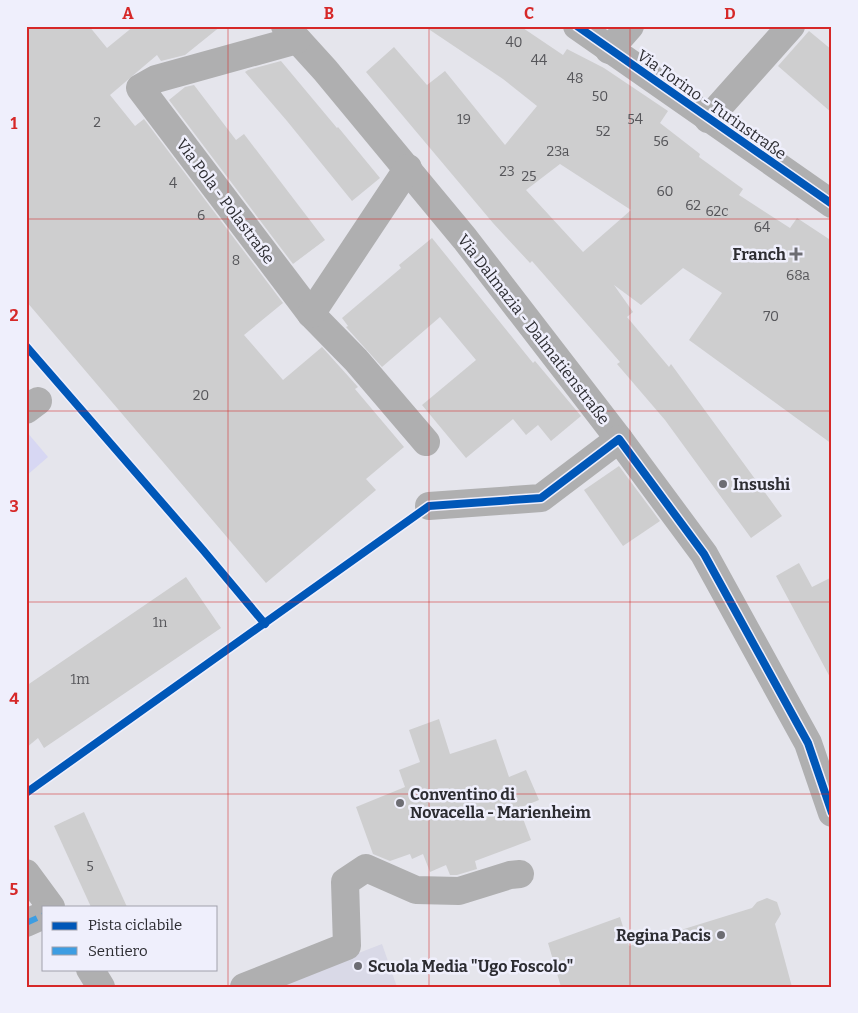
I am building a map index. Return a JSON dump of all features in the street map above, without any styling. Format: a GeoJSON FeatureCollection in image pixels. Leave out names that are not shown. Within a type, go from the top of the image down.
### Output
{"type":"FeatureCollection","features":[{"type":"Feature","properties":{"kind":"street","name":"Via Torino - Turinstraße"},"geometry":{"type":"LineString","coordinates":[[577,26],[832,204]]}},
{"type":"Feature","properties":{"kind":"street"},"geometry":{"type":"LineString","coordinates":[[609,50],[630,26]]}},
{"type":"Feature","properties":{"kind":"street"},"geometry":{"type":"LineString","coordinates":[[708,119],[791,26]]}},
{"type":"Feature","properties":{"kind":"street","name":"Via Pola - Polastraße"},"geometry":{"type":"LineString","coordinates":[[291,33],[156,79],[140,88],[311,314],[356,360],[426,442]]}},
{"type":"Feature","properties":{"kind":"street","name":"Via Dalmazia - Dalmatienstraße"},"geometry":{"type":"LineString","coordinates":[[291,33],[408,168],[465,239],[619,439],[704,554],[808,743],[832,813]]}},
{"type":"Feature","properties":{"kind":"street"},"geometry":{"type":"LineString","coordinates":[[311,314],[408,168]]}},
{"type":"Feature","properties":{"kind":"street"},"geometry":{"type":"LineString","coordinates":[[429,506],[541,498],[619,439]]}},
{"type":"Feature","properties":{"kind":"street"},"geometry":{"type":"LineString","coordinates":[[244,987],[347,946],[345,882],[366,868],[416,890],[458,891],[510,875],[520,874]]}},
{"type":"Feature","properties":{"kind":"street"},"geometry":{"type":"LineString","coordinates":[[26,873],[50,906]]}},
{"type":"Feature","properties":{"kind":"street"},"geometry":{"type":"LineString","coordinates":[[26,923],[42,916]]}},
{"type":"Feature","properties":{"kind":"street"},"geometry":{"type":"LineString","coordinates":[[91,970],[101,987]]}},
{"type":"Feature","properties":{"kind":"shaded area"},"geometry":{"type":"Polygon","coordinates":[[[26,431],[48,457],[26,476],[26,431]]]}},
{"type":"Feature","properties":{"kind":"shaded area","name":"Scuola Media \"Ugo Foscolo\""},"geometry":{"type":"Polygon","coordinates":[[[382,944],[397,987],[270,987],[382,944]]]}},
{"type":"Feature","properties":{"kind":"building"},"geometry":{"type":"Polygon","coordinates":[[[26,26],[89,26],[107,48],[134,26],[221,26],[185,55],[161,61],[157,55],[110,95],[135,126],[144,119],[283,303],[244,335],[283,380],[322,347],[358,387],[355,389],[404,447],[366,479],[376,490],[266,583],[26,301],[26,26]]]}},
{"type":"Feature","properties":{"kind":"building"},"geometry":{"type":"Polygon","coordinates":[[[424,26],[520,26],[563,55],[567,49],[604,68],[668,111],[660,123],[700,154],[699,157],[743,189],[739,195],[790,228],[797,218],[832,241],[832,444],[689,340],[722,293],[683,268],[641,305],[614,285],[633,312],[627,317],[669,367],[671,364],[782,516],[751,538],[665,420],[617,364],[620,362],[532,261],[530,263],[493,223],[366,72],[394,47],[427,85],[445,71],[505,145],[537,106],[503,79],[424,26]],[[560,164],[526,190],[583,252],[631,210],[560,164]]]}},
{"type":"Feature","properties":{"kind":"building"},"geometry":{"type":"Polygon","coordinates":[[[809,31],[832,50],[832,113],[778,66],[809,31]]]}},
{"type":"Feature","properties":{"kind":"building"},"geometry":{"type":"Polygon","coordinates":[[[281,61],[380,178],[352,201],[245,72],[281,61]]]}},
{"type":"Feature","properties":{"kind":"building"},"geometry":{"type":"Polygon","coordinates":[[[194,85],[236,140],[244,134],[325,240],[293,264],[169,100],[185,87],[194,85]]]}},
{"type":"Feature","properties":{"kind":"building"},"geometry":{"type":"Polygon","coordinates":[[[432,238],[533,363],[535,361],[581,416],[551,441],[538,425],[526,435],[513,419],[466,458],[422,405],[476,360],[440,317],[382,367],[346,327],[348,326],[342,318],[401,268],[399,265],[432,238]]]}},
{"type":"Feature","properties":{"kind":"building"},"geometry":{"type":"Polygon","coordinates":[[[619,466],[660,521],[623,546],[584,490],[619,466]]]}},
{"type":"Feature","properties":{"kind":"building"},"geometry":{"type":"Polygon","coordinates":[[[799,563],[812,587],[832,577],[832,681],[776,576],[799,563]]]}},
{"type":"Feature","properties":{"kind":"building"},"geometry":{"type":"Polygon","coordinates":[[[186,577],[221,628],[44,748],[38,738],[26,748],[26,686],[186,577]]]}},
{"type":"Feature","properties":{"kind":"building","name":"Conventino di Novacella - Marienheim"},"geometry":{"type":"Polygon","coordinates":[[[439,719],[450,754],[496,739],[509,777],[526,770],[539,800],[519,808],[531,840],[475,861],[477,869],[457,875],[450,875],[446,865],[430,872],[423,854],[412,859],[410,854],[390,861],[373,854],[356,807],[405,787],[399,770],[420,762],[409,730],[439,719]]]}},
{"type":"Feature","properties":{"kind":"building"},"geometry":{"type":"Polygon","coordinates":[[[84,812],[127,906],[91,906],[54,826],[84,812]]]}},
{"type":"Feature","properties":{"kind":"building","name":"Regina Pacis"},"geometry":{"type":"Polygon","coordinates":[[[767,898],[777,902],[781,914],[775,924],[792,987],[561,987],[548,943],[620,917],[629,946],[752,908],[757,902],[767,898]]]}},
{"type":"Feature","properties":{"kind":"marked path"},"geometry":{"type":"LineString","coordinates":[[26,923],[42,916]]}},
{"type":"Feature","properties":{"kind":"cycle path"},"geometry":{"type":"LineString","coordinates":[[577,26],[832,204]]}},
{"type":"Feature","properties":{"kind":"cycle path"},"geometry":{"type":"LineString","coordinates":[[26,346],[265,624]]}},
{"type":"Feature","properties":{"kind":"cycle path"},"geometry":{"type":"LineString","coordinates":[[26,793],[429,506],[541,498],[619,439],[704,554],[808,743],[832,813]]}},
{"type":"Feature","properties":{"kind":"place","name":"Franch"},"geometry":{"type":"Point","coordinates":[796,254]}},
{"type":"Feature","properties":{"kind":"place","name":"Insushi"},"geometry":{"type":"Point","coordinates":[723,484]}},
{"type":"Feature","properties":{"kind":"place","name":"Conventino di Novacella - Marienheim"},"geometry":{"type":"Point","coordinates":[400,803]}},
{"type":"Feature","properties":{"kind":"place","name":"Regina Pacis"},"geometry":{"type":"Point","coordinates":[721,935]}},
{"type":"Feature","properties":{"kind":"place","name":"Scuola Media \"Ugo Foscolo\""},"geometry":{"type":"Point","coordinates":[358,966]}}]}
